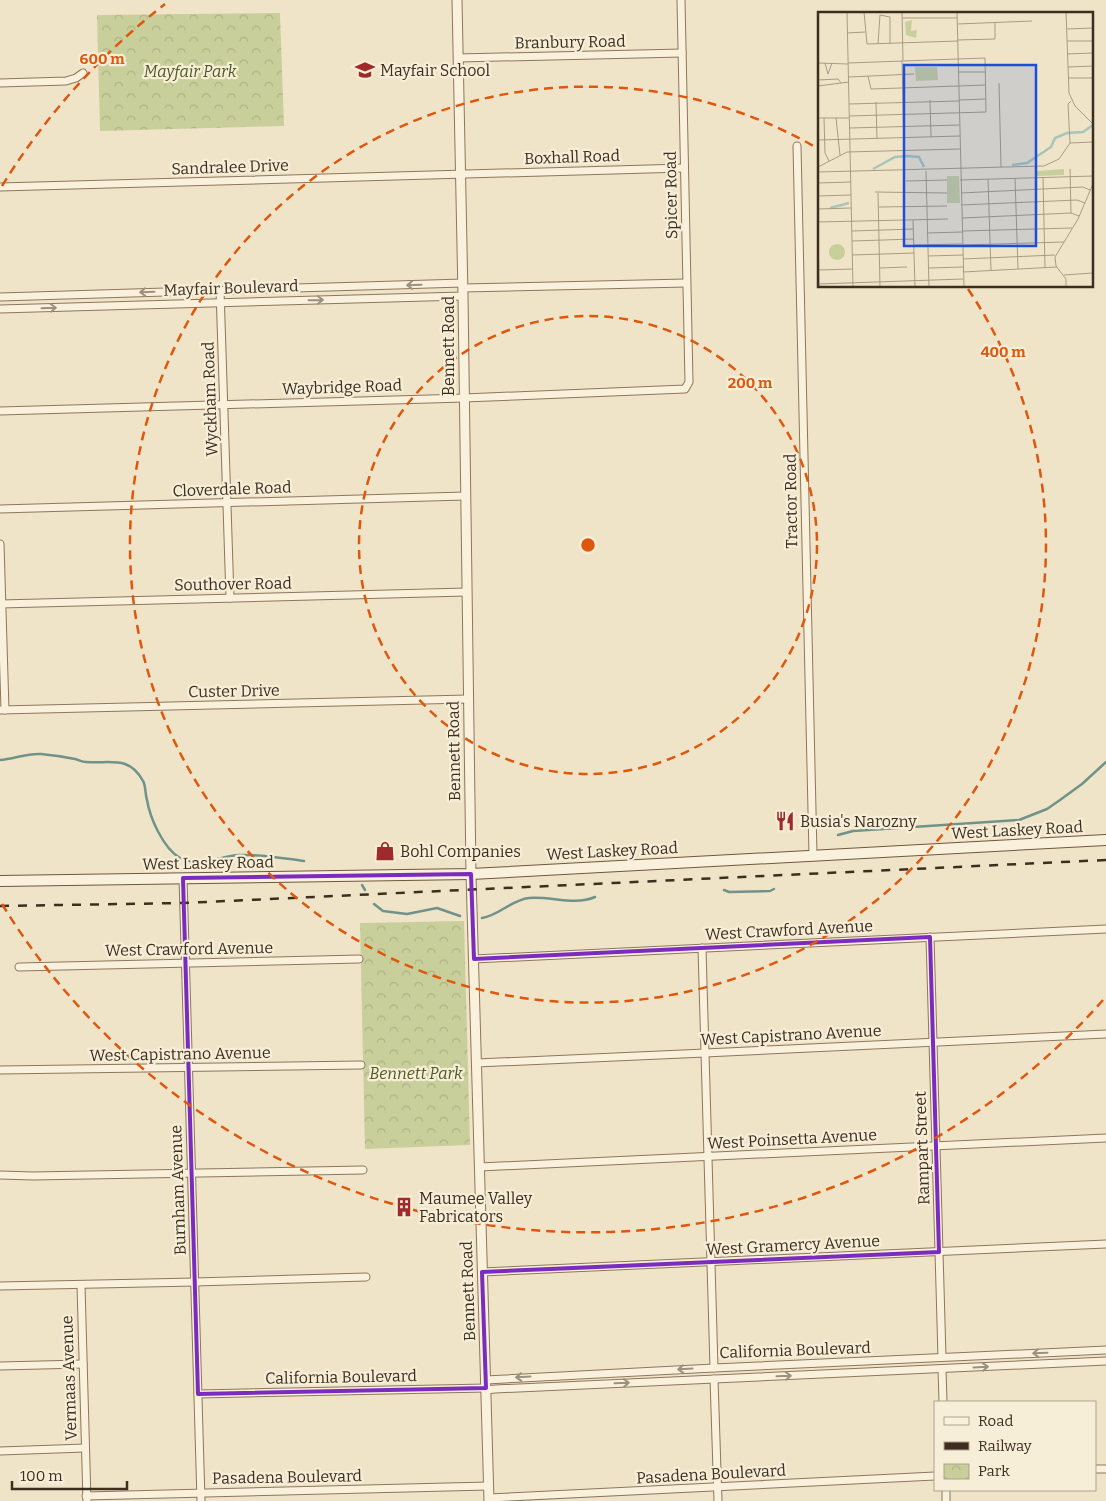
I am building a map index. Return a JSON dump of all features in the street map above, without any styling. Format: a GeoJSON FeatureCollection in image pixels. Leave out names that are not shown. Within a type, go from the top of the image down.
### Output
{"type":"FeatureCollection","features":[{"type":"Feature","properties":{"kind":"main road","name":"West Laskey Road"},"geometry":{"type":"LineString","coordinates":[[0,881],[471,874],[1106,840]]}},
{"type":"Feature","properties":{"kind":"street","name":"Bennett Road"},"geometry":{"type":"LineString","coordinates":[[457,0],[472,926],[489,1500]]}},
{"type":"Feature","properties":{"kind":"street","name":"Spicer Road"},"geometry":{"type":"LineString","coordinates":[[681,0],[689,382],[685,389]]}},
{"type":"Feature","properties":{"kind":"street","name":"Branbury Road"},"geometry":{"type":"LineString","coordinates":[[458,58],[682,53]]}},
{"type":"Feature","properties":{"kind":"street"},"geometry":{"type":"LineString","coordinates":[[0,83],[66,81],[76,78],[83,73]]}},
{"type":"Feature","properties":{"kind":"street","name":"Tractor Road"},"geometry":{"type":"LineString","coordinates":[[797,146],[813,855]]}},
{"type":"Feature","properties":{"kind":"street","name":"Boxhall Road"},"geometry":{"type":"LineString","coordinates":[[460,174],[684,168]]}},
{"type":"Feature","properties":{"kind":"street","name":"Sandralee Drive"},"geometry":{"type":"LineString","coordinates":[[0,187],[460,174]]}},
{"type":"Feature","properties":{"kind":"street","name":"Mayfair Boulevard"},"geometry":{"type":"LineString","coordinates":[[0,297],[220,290],[463,289],[686,283]]}},
{"type":"Feature","properties":{"kind":"street","name":"Mayfair Boulevard"},"geometry":{"type":"LineString","coordinates":[[0,309],[221,302],[463,289]]}},
{"type":"Feature","properties":{"kind":"street","name":"Wyckham Road"},"geometry":{"type":"LineString","coordinates":[[220,290],[230,598]]}},
{"type":"Feature","properties":{"kind":"street","name":"Waybridge Road"},"geometry":{"type":"LineString","coordinates":[[0,411],[464,398],[685,389]]}},
{"type":"Feature","properties":{"kind":"street","name":"Cloverdale Road"},"geometry":{"type":"LineString","coordinates":[[0,509],[465,496]]}},
{"type":"Feature","properties":{"kind":"street"},"geometry":{"type":"LineString","coordinates":[[0,544],[2,710]]}},
{"type":"Feature","properties":{"kind":"street","name":"Southover Road"},"geometry":{"type":"LineString","coordinates":[[1,604],[466,592]]}},
{"type":"Feature","properties":{"kind":"street","name":"Custer Drive"},"geometry":{"type":"LineString","coordinates":[[2,710],[468,699]]}},
{"type":"Feature","properties":{"kind":"street","name":"Burnham Avenue"},"geometry":{"type":"LineString","coordinates":[[183,878],[200,1497]]}},
{"type":"Feature","properties":{"kind":"street","name":"West Crawford Avenue"},"geometry":{"type":"LineString","coordinates":[[474,959],[1106,929]]}},
{"type":"Feature","properties":{"kind":"street","name":"Rampart Street"},"geometry":{"type":"LineString","coordinates":[[930,937],[942,1357],[949,1361],[949,1364],[942,1369],[943,1401]]}},
{"type":"Feature","properties":{"kind":"street"},"geometry":{"type":"LineString","coordinates":[[702,948],[714,1368],[720,1371],[720,1376],[714,1379],[718,1501]]}},
{"type":"Feature","properties":{"kind":"street","name":"West Crawford Avenue"},"geometry":{"type":"LineString","coordinates":[[19,967],[359,959]]}},
{"type":"Feature","properties":{"kind":"street","name":"West Capistrano Avenue"},"geometry":{"type":"LineString","coordinates":[[477,1063],[1106,1034]]}},
{"type":"Feature","properties":{"kind":"street","name":"West Capistrano Avenue"},"geometry":{"type":"LineString","coordinates":[[0,1070],[361,1065]]}},
{"type":"Feature","properties":{"kind":"street","name":"West Poinsetta Avenue"},"geometry":{"type":"LineString","coordinates":[[480,1167],[1106,1138]]}},
{"type":"Feature","properties":{"kind":"street"},"geometry":{"type":"LineString","coordinates":[[0,1175],[363,1170]]}},
{"type":"Feature","properties":{"kind":"street","name":"West Gramercy Avenue"},"geometry":{"type":"LineString","coordinates":[[482,1272],[1106,1244]]}},
{"type":"Feature","properties":{"kind":"street"},"geometry":{"type":"LineString","coordinates":[[0,1286],[366,1277]]}},
{"type":"Feature","properties":{"kind":"street","name":"Vermaas Avenue"},"geometry":{"type":"LineString","coordinates":[[81,1285],[86,1498]]}},
{"type":"Feature","properties":{"kind":"street","name":"California Boulevard"},"geometry":{"type":"LineString","coordinates":[[198,1394],[486,1386],[601,1373],[1106,1350]]}},
{"type":"Feature","properties":{"kind":"street"},"geometry":{"type":"LineString","coordinates":[[1057,1352],[1057,1363]]}},
{"type":"Feature","properties":{"kind":"street","name":"California Boulevard"},"geometry":{"type":"LineString","coordinates":[[486,1386],[495,1389],[1106,1361]]}},
{"type":"Feature","properties":{"kind":"street"},"geometry":{"type":"LineString","coordinates":[[827,1363],[828,1374]]}},
{"type":"Feature","properties":{"kind":"street"},"geometry":{"type":"LineString","coordinates":[[0,1366],[83,1364]]}},
{"type":"Feature","properties":{"kind":"street"},"geometry":{"type":"LineString","coordinates":[[601,1373],[602,1384]]}},
{"type":"Feature","properties":{"kind":"street"},"geometry":{"type":"LineString","coordinates":[[0,1451],[85,1448]]}},
{"type":"Feature","properties":{"kind":"street","name":"Pasadena Boulevard"},"geometry":{"type":"LineString","coordinates":[[489,1500],[934,1476]]}},
{"type":"Feature","properties":{"kind":"street","name":"Pasadena Boulevard"},"geometry":{"type":"LineString","coordinates":[[86,1498],[200,1497],[488,1486]]}},
{"type":"Feature","properties":{"kind":"highlighted area"},"geometry":{"type":"Polygon","coordinates":[[[471,874],[474,959],[930,937],[939,1252],[482,1272],[486,1388],[198,1394],[183,878],[471,874]]]}},
{"type":"Feature","properties":{"kind":"green space","name":"Mayfair Park"},"geometry":{"type":"Polygon","coordinates":[[[280,13],[284,126],[100,131],[97,15],[280,13]]]}},
{"type":"Feature","properties":{"kind":"green space","name":"Bennett Park"},"geometry":{"type":"Polygon","coordinates":[[[464,921],[470,1145],[365,1149],[360,923],[464,921]]]}},
{"type":"Feature","properties":{"kind":"waterway"},"geometry":{"type":"LineString","coordinates":[[0,760],[41,754],[85,762],[118,763],[132,767],[144,783],[146,798],[158,832],[168,847],[180,858],[187,861],[202,862],[247,855],[272,856],[304,861]]}},
{"type":"Feature","properties":{"kind":"waterway"},"geometry":{"type":"LineString","coordinates":[[838,835],[853,831],[1019,820],[1047,809],[1082,784],[1106,762]]}},
{"type":"Feature","properties":{"kind":"waterway"},"geometry":{"type":"LineString","coordinates":[[362,885],[365,890]]}},
{"type":"Feature","properties":{"kind":"waterway"},"geometry":{"type":"LineString","coordinates":[[724,890],[729,892],[770,891],[774,889]]}},
{"type":"Feature","properties":{"kind":"waterway"},"geometry":{"type":"LineString","coordinates":[[482,918],[523,899],[579,901],[595,897]]}},
{"type":"Feature","properties":{"kind":"waterway"},"geometry":{"type":"LineString","coordinates":[[374,904],[383,911],[407,914],[437,908],[460,916]]}},
{"type":"Feature","properties":{"kind":"railway"},"geometry":{"type":"LineString","coordinates":[[0,906],[184,903],[1106,860]]}},
{"type":"Feature","properties":{"kind":"place","name":"Mayfair School"},"geometry":{"type":"Point","coordinates":[365,70]}},
{"type":"Feature","properties":{"kind":"place","name":"Busia's Narozny"},"geometry":{"type":"Point","coordinates":[785,821]}},
{"type":"Feature","properties":{"kind":"place","name":"Bohl Companies"},"geometry":{"type":"Point","coordinates":[385,851]}},
{"type":"Feature","properties":{"kind":"place","name":"Maumee Valley Fabricators"},"geometry":{"type":"Point","coordinates":[404,1207]}}]}
